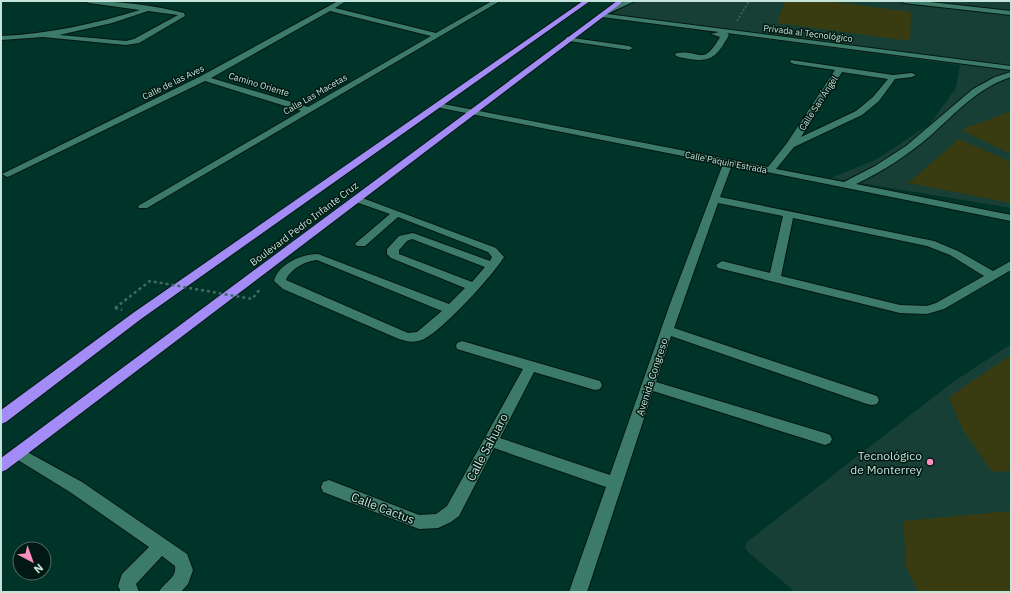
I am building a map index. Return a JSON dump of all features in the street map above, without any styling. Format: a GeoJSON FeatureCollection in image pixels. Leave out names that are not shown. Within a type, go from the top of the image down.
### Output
{"type":"FeatureCollection","features":[{"type":"Feature","properties":{"kind":"highway","name":"Boulevard Pedro Infante Cruz"},"geometry":{"type":"LineString","coordinates":[[1,418],[137,316],[441,105],[587,1]]}},
{"type":"Feature","properties":{"kind":"highway","name":"Boulevard Pedro Infante Cruz"},"geometry":{"type":"LineString","coordinates":[[1,466],[621,1]]}},
{"type":"Feature","properties":{"kind":"street"},"geometry":{"type":"LineString","coordinates":[[1,38],[46,36],[126,43],[136,40],[182,16],[178,13],[89,1]]}},
{"type":"Feature","properties":{"kind":"street","name":"Calle de las Aves"},"geometry":{"type":"LineString","coordinates":[[7,174],[204,78],[344,1]]}},
{"type":"Feature","properties":{"kind":"street","name":"Calle Las Macetas"},"geometry":{"type":"LineString","coordinates":[[143,206],[497,1]]}},
{"type":"Feature","properties":{"kind":"street"},"geometry":{"type":"LineString","coordinates":[[602,15],[632,1]]}},
{"type":"Feature","properties":{"kind":"street"},"geometry":{"type":"LineString","coordinates":[[904,1],[989,12],[1011,13]]}},
{"type":"Feature","properties":{"kind":"street"},"geometry":{"type":"LineString","coordinates":[[46,36],[100,24],[148,9]]}},
{"type":"Feature","properties":{"kind":"street"},"geometry":{"type":"LineString","coordinates":[[329,9],[438,36]]}},
{"type":"Feature","properties":{"kind":"street"},"geometry":{"type":"LineString","coordinates":[[989,12],[1011,18]]}},
{"type":"Feature","properties":{"kind":"street"},"geometry":{"type":"LineString","coordinates":[[602,15],[725,35],[715,53],[711,56],[701,59],[679,55]]}},
{"type":"Feature","properties":{"kind":"street","name":"Privada al Tecnológico"},"geometry":{"type":"LineString","coordinates":[[602,15],[1011,68]]}},
{"type":"Feature","properties":{"kind":"street"},"geometry":{"type":"LineString","coordinates":[[569,39],[629,48]]}},
{"type":"Feature","properties":{"kind":"street"},"geometry":{"type":"LineString","coordinates":[[794,62],[839,70]]}},
{"type":"Feature","properties":{"kind":"street","name":"Calle San Ángel"},"geometry":{"type":"LineString","coordinates":[[770,170],[791,145],[839,70],[893,77]]}},
{"type":"Feature","properties":{"kind":"street"},"geometry":{"type":"LineString","coordinates":[[846,185],[869,174],[927,134],[983,85],[1011,74]]}},
{"type":"Feature","properties":{"kind":"street"},"geometry":{"type":"LineString","coordinates":[[893,77],[912,75]]}},
{"type":"Feature","properties":{"kind":"street","name":"Calle San Ángel"},"geometry":{"type":"LineString","coordinates":[[791,145],[859,113],[876,99],[893,77]]}},
{"type":"Feature","properties":{"kind":"street","name":"Camino Oriente"},"geometry":{"type":"LineString","coordinates":[[204,78],[308,110]]}},
{"type":"Feature","properties":{"kind":"street","name":"Calle Paquín Estrada"},"geometry":{"type":"LineString","coordinates":[[441,105],[1011,218]]}},
{"type":"Feature","properties":{"kind":"street","name":"Avenida Congreso"},"geometry":{"type":"LineString","coordinates":[[578,592],[616,484],[667,330],[728,162]]}},
{"type":"Feature","properties":{"kind":"street"},"geometry":{"type":"LineString","coordinates":[[357,199],[492,250],[498,257],[493,266],[449,310],[425,332],[415,338],[409,338],[286,286],[279,279],[298,262],[308,258],[318,257],[449,310]]}},
{"type":"Feature","properties":{"kind":"street"},"geometry":{"type":"LineString","coordinates":[[715,199],[930,243],[954,253],[993,276]]}},
{"type":"Feature","properties":{"kind":"street"},"geometry":{"type":"LineString","coordinates":[[361,244],[397,213]]}},
{"type":"Feature","properties":{"kind":"street"},"geometry":{"type":"LineString","coordinates":[[775,278],[789,214]]}},
{"type":"Feature","properties":{"kind":"street"},"geometry":{"type":"LineString","coordinates":[[473,286],[395,256],[393,254],[393,249],[403,238],[413,236],[493,266]]}},
{"type":"Feature","properties":{"kind":"street"},"geometry":{"type":"LineString","coordinates":[[722,265],[900,308],[927,310],[940,306],[1011,265]]}},
{"type":"Feature","properties":{"kind":"street"},"geometry":{"type":"LineString","coordinates":[[667,330],[872,400]]}},
{"type":"Feature","properties":{"kind":"street"},"geometry":{"type":"LineString","coordinates":[[462,346],[595,385]]}},
{"type":"Feature","properties":{"kind":"street","name":"Calle Sahuaro"},"geometry":{"type":"LineString","coordinates":[[438,521],[447,517],[453,511],[531,366]]}},
{"type":"Feature","properties":{"kind":"street"},"geometry":{"type":"LineString","coordinates":[[649,385],[824,439]]}},
{"type":"Feature","properties":{"kind":"street"},"geometry":{"type":"LineString","coordinates":[[490,441],[616,484]]}},
{"type":"Feature","properties":{"kind":"street"},"geometry":{"type":"LineString","coordinates":[[18,453],[76,487],[181,560],[185,567],[185,574],[180,582],[168,592]]}},
{"type":"Feature","properties":{"kind":"street","name":"Calle Cactus"},"geometry":{"type":"LineString","coordinates":[[329,487],[419,522],[428,523],[438,521]]}},
{"type":"Feature","properties":{"kind":"street"},"geometry":{"type":"LineString","coordinates":[[130,592],[127,586],[128,580],[161,546]]}},
{"type":"Feature","properties":{"kind":"path"},"geometry":{"type":"LineString","coordinates":[[731,32],[749,1]]}},
{"type":"Feature","properties":{"kind":"path"},"geometry":{"type":"LineString","coordinates":[[115,308],[150,281],[252,299],[260,288]]}},
{"type":"Feature","properties":{"kind":"shaded area"},"geometry":{"type":"Polygon","coordinates":[[[631,1],[1011,1],[1011,208],[831,178],[877,159],[930,124],[956,88],[960,65],[607,18],[631,1]]]}},
{"type":"Feature","properties":{"kind":"shaded area","name":"Tecnológico de Monterrey"},"geometry":{"type":"Polygon","coordinates":[[[1011,344],[1011,592],[795,592],[748,552],[745,547],[747,542],[953,382],[1011,344]]]}},
{"type":"Feature","properties":{"kind":"green space"},"geometry":{"type":"Polygon","coordinates":[[[785,1],[827,1],[911,12],[910,41],[777,23],[785,1]]]}},
{"type":"Feature","properties":{"kind":"green space"},"geometry":{"type":"Polygon","coordinates":[[[1011,111],[1011,154],[961,130],[1011,111]]]}},
{"type":"Feature","properties":{"kind":"green space"},"geometry":{"type":"Polygon","coordinates":[[[959,139],[1011,162],[1011,203],[908,183],[959,139]]]}},
{"type":"Feature","properties":{"kind":"green space"},"geometry":{"type":"Polygon","coordinates":[[[1011,355],[1011,471],[992,472],[963,430],[949,397],[1011,355]]]}},
{"type":"Feature","properties":{"kind":"green space"},"geometry":{"type":"Polygon","coordinates":[[[1011,511],[1011,592],[918,592],[905,565],[904,521],[1011,511]]]}},
{"type":"Feature","properties":{"kind":"place","name":"Tecnológico de Monterrey"},"geometry":{"type":"Point","coordinates":[930,462]}}]}
